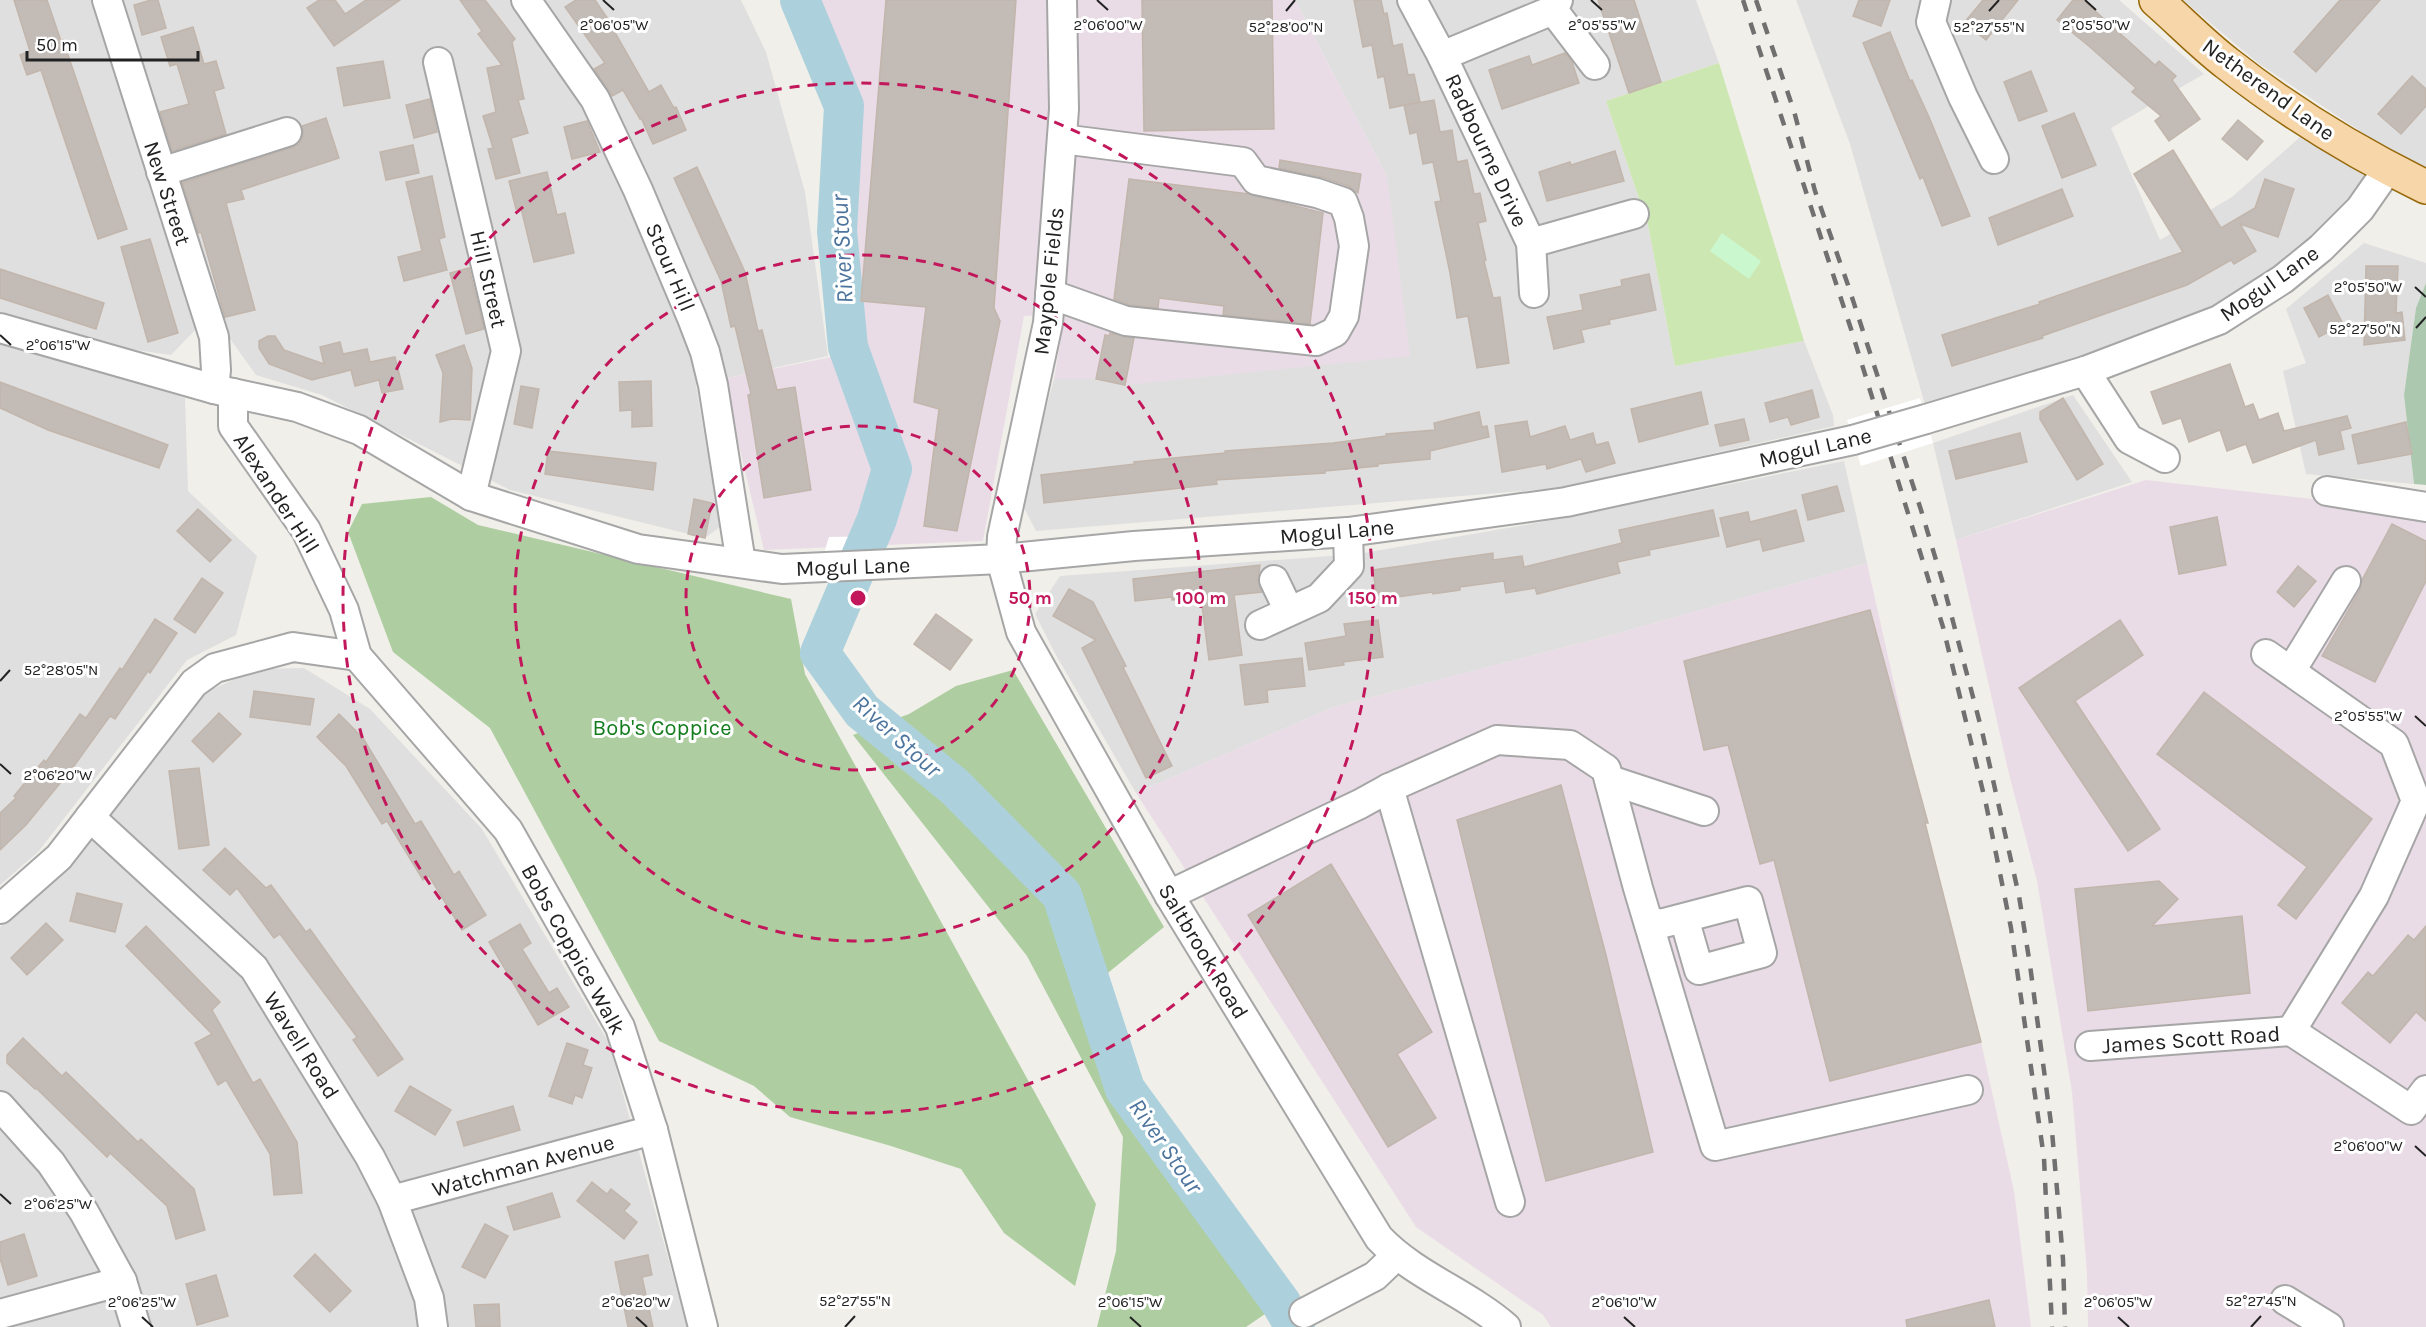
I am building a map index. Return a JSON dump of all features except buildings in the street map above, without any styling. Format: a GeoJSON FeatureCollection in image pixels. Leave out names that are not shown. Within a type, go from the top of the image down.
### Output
{"type":"FeatureCollection","features":[{"type":"Feature","properties":{"kind":"main road","name":"Netherend Lane"},"geometry":{"type":"LineString","coordinates":[[2156,0],[2227,64],[2326,133],[2388,169],[2426,187]]}},
{"type":"Feature","properties":{"kind":"street","name":"New Street"},"geometry":{"type":"LineString","coordinates":[[107,0],[214,338],[216,370],[223,391]]}},
{"type":"Feature","properties":{"kind":"street","name":"Stour Hill"},"geometry":{"type":"LineString","coordinates":[[526,0],[595,99],[638,190],[705,352],[713,385],[741,563]]}},
{"type":"Feature","properties":{"kind":"street","name":"Maypole Fields"},"geometry":{"type":"LineString","coordinates":[[1001,559],[1002,537],[1048,323],[1064,109],[1062,0]]}},
{"type":"Feature","properties":{"kind":"street","name":"Radbourne Drive"},"geometry":{"type":"LineString","coordinates":[[1412,0],[1442,56],[1531,243],[1534,293]]}},
{"type":"Feature","properties":{"kind":"street"},"geometry":{"type":"LineString","coordinates":[[1936,0],[1931,22],[1963,98],[1994,159]]}},
{"type":"Feature","properties":{"kind":"street","name":"Radbourne Drive"},"geometry":{"type":"LineString","coordinates":[[1442,56],[1556,5],[1572,34],[1595,65]]}},
{"type":"Feature","properties":{"kind":"street","name":"Hill Street"},"geometry":{"type":"LineString","coordinates":[[438,62],[506,351],[471,496]]}},
{"type":"Feature","properties":{"kind":"street"},"geometry":{"type":"LineString","coordinates":[[161,172],[286,132]]}},
{"type":"Feature","properties":{"kind":"street"},"geometry":{"type":"LineString","coordinates":[[1050,294],[1126,321],[1316,340],[1335,332],[1344,316],[1354,246],[1349,218],[1343,202],[1317,193],[1256,180],[1243,162],[1062,139]]}},
{"type":"Feature","properties":{"kind":"street","name":"Mogul Lane"},"geometry":{"type":"LineString","coordinates":[[0,328],[223,391],[297,407],[359,430],[471,496],[638,549],[782,569],[1001,559],[1134,546],[1348,532],[1566,502],[1853,440],[2085,371],[2220,321],[2283,279],[2321,248],[2361,209],[2388,169]]}},
{"type":"Feature","properties":{"kind":"street","name":"Radbourne Drive"},"geometry":{"type":"LineString","coordinates":[[1531,243],[1634,214]]}},
{"type":"Feature","properties":{"kind":"street"},"geometry":{"type":"LineString","coordinates":[[2085,371],[2129,439],[2165,458]]}},
{"type":"Feature","properties":{"kind":"street","name":"Alexander Hill"},"geometry":{"type":"LineString","coordinates":[[223,391],[233,426],[306,530],[344,609],[357,656]]}},
{"type":"Feature","properties":{"kind":"street"},"geometry":{"type":"LineString","coordinates":[[2327,491],[2426,507]]}},
{"type":"Feature","properties":{"kind":"street"},"geometry":{"type":"LineString","coordinates":[[1260,625],[1319,598],[1349,566],[1348,532]]}},
{"type":"Feature","properties":{"kind":"street","name":"Saltbrook Road"},"geometry":{"type":"LineString","coordinates":[[1001,559],[1021,632],[1169,895],[1379,1238],[1396,1256],[1467,1299],[1506,1327]]}},
{"type":"Feature","properties":{"kind":"street"},"geometry":{"type":"LineString","coordinates":[[1274,580],[1289,611]]}},
{"type":"Feature","properties":{"kind":"street"},"geometry":{"type":"LineString","coordinates":[[2291,671],[2346,581]]}},
{"type":"Feature","properties":{"kind":"street"},"geometry":{"type":"LineString","coordinates":[[0,909],[59,857],[194,683],[215,668],[293,647],[357,656]]}},
{"type":"Feature","properties":{"kind":"street","name":"James Scott Road"},"geometry":{"type":"LineString","coordinates":[[2266,654],[2394,744],[2416,801],[2374,896],[2291,1031]]}},
{"type":"Feature","properties":{"kind":"street","name":"Bobs Coppice Walk"},"geometry":{"type":"LineString","coordinates":[[357,656],[508,830],[620,1027],[653,1131],[703,1327]]}},
{"type":"Feature","properties":{"kind":"street"},"geometry":{"type":"LineString","coordinates":[[1169,895],[1389,788],[1497,740],[1570,745],[1606,769],[1715,1146],[1968,1090]]}},
{"type":"Feature","properties":{"kind":"street"},"geometry":{"type":"LineString","coordinates":[[1610,783],[1616,782],[1704,811]]}},
{"type":"Feature","properties":{"kind":"street"},"geometry":{"type":"LineString","coordinates":[[1389,788],[1510,1202]]}},
{"type":"Feature","properties":{"kind":"street","name":"Wavell Road"},"geometry":{"type":"LineString","coordinates":[[90,817],[254,968],[370,1157],[392,1200],[429,1298],[433,1327]]}},
{"type":"Feature","properties":{"kind":"street"},"geometry":{"type":"LineString","coordinates":[[1649,924],[1684,918]]}},
{"type":"Feature","properties":{"kind":"street","name":"James Scott Road"},"geometry":{"type":"LineString","coordinates":[[2090,1046],[2291,1031],[2421,1108]]}},
{"type":"Feature","properties":{"kind":"street"},"geometry":{"type":"LineString","coordinates":[[0,1106],[51,1163],[84,1212],[122,1281],[136,1327]]}},
{"type":"Feature","properties":{"kind":"street","name":"Watchman Avenue"},"geometry":{"type":"LineString","coordinates":[[392,1200],[653,1131]]}},
{"type":"Feature","properties":{"kind":"street"},"geometry":{"type":"LineString","coordinates":[[1304,1313],[1375,1276],[1396,1256]]}},
{"type":"Feature","properties":{"kind":"street"},"geometry":{"type":"LineString","coordinates":[[0,1314],[122,1281]]}},
{"type":"Feature","properties":{"kind":"street"},"geometry":{"type":"LineString","coordinates":[[2285,1300],[2329,1327]]}},
{"type":"Feature","properties":{"kind":"shaded area"},"geometry":{"type":"Polygon","coordinates":[[[0,0],[93,0],[198,327],[171,355],[136,350],[0,314],[0,0]]]}},
{"type":"Feature","properties":{"kind":"shaded area"},"geometry":{"type":"Polygon","coordinates":[[[122,0],[741,0],[766,52],[805,192],[828,356],[696,385],[720,527],[705,538],[510,490],[322,395],[256,375],[223,329],[122,0]]]}},
{"type":"Feature","properties":{"kind":"shaded area"},"geometry":{"type":"Polygon","coordinates":[[[804,0],[1295,0],[1387,177],[1410,356],[1125,385],[1096,379],[1054,379],[1065,314],[1024,316],[983,541],[764,550],[723,379],[856,352],[834,233],[851,110],[804,0]]]}},
{"type":"Feature","properties":{"kind":"shaded area"},"geometry":{"type":"Polygon","coordinates":[[[1295,0],[1696,0],[1719,63],[1606,101],[1648,225],[1675,366],[1804,341],[1833,415],[1834,426],[1559,488],[1036,531],[1021,502],[1054,379],[1096,379],[1387,177],[1295,0]]]}},
{"type":"Feature","properties":{"kind":"shaded area"},"geometry":{"type":"Polygon","coordinates":[[[1796,0],[2119,0],[2204,74],[2111,128],[2160,240],[2232,197],[2308,130],[2378,171],[2315,241],[2216,314],[1928,415],[1850,144],[1796,0]]]}},
{"type":"Feature","properties":{"kind":"shaded area"},"geometry":{"type":"Polygon","coordinates":[[[2183,0],[2426,0],[2426,167],[2384,147],[2258,63],[2183,0]]]}},
{"type":"Feature","properties":{"kind":"shaded area"},"geometry":{"type":"Polygon","coordinates":[[[2364,243],[2426,263],[2426,283],[2416,309],[2404,395],[2414,484],[2306,474],[2283,371],[2306,363],[2286,309],[2364,243]]]}},
{"type":"Feature","properties":{"kind":"shaded area"},"geometry":{"type":"Polygon","coordinates":[[[0,338],[185,398],[188,491],[257,556],[236,635],[187,660],[38,852],[0,885],[0,338]]]}},
{"type":"Feature","properties":{"kind":"shaded area"},"geometry":{"type":"Polygon","coordinates":[[[2073,395],[2132,482],[1956,540],[1933,443],[2073,395]]]}},
{"type":"Feature","properties":{"kind":"shaded area"},"geometry":{"type":"Polygon","coordinates":[[[1844,461],[1867,563],[1616,634],[1334,707],[1136,793],[1056,655],[1035,614],[1060,576],[1358,554],[1542,522],[1844,461]]]}},
{"type":"Feature","properties":{"kind":"shaded area"},"geometry":{"type":"Polygon","coordinates":[[[2146,480],[2321,500],[2426,519],[2426,1327],[2088,1327],[2087,1273],[2072,1092],[2037,881],[2008,770],[1956,540],[2146,480]]]}},
{"type":"Feature","properties":{"kind":"shaded area"},"geometry":{"type":"Polygon","coordinates":[[[1867,563],[1928,834],[1981,1042],[2014,1191],[2031,1327],[1551,1327],[1543,1315],[1416,1227],[1136,793],[1334,707],[1616,634],[1867,563]]]}},
{"type":"Feature","properties":{"kind":"shaded area"},"geometry":{"type":"Polygon","coordinates":[[[304,668],[370,709],[482,829],[609,1043],[687,1327],[0,1327],[0,927],[62,875],[208,691],[259,669],[304,668]]]}},
{"type":"Feature","properties":{"kind":"green space"},"geometry":{"type":"Polygon","coordinates":[[[1719,63],[1804,341],[1675,366],[1648,225],[1606,101],[1719,63]]]}},
{"type":"Feature","properties":{"kind":"green space"},"geometry":{"type":"Polygon","coordinates":[[[1722,233],[1761,261],[1749,279],[1710,251],[1722,233]]]}},
{"type":"Feature","properties":{"kind":"green space"},"geometry":{"type":"Polygon","coordinates":[[[2426,283],[2426,485],[2414,484],[2404,395],[2416,308],[2426,283]]]}},
{"type":"Feature","properties":{"kind":"green space","name":"Bob's Coppice"},"geometry":{"type":"Polygon","coordinates":[[[431,497],[478,525],[791,599],[805,674],[1096,1204],[1075,1286],[1004,1233],[961,1169],[790,1117],[754,1086],[659,1041],[490,728],[393,652],[348,532],[362,504],[431,497]]]}},
{"type":"Feature","properties":{"kind":"green space"},"geometry":{"type":"Polygon","coordinates":[[[1013,670],[1164,927],[1092,986],[1125,1089],[1281,1303],[1246,1327],[1097,1327],[1116,1251],[1123,1137],[1027,956],[853,735],[909,714],[956,686],[1013,670]]]}},
{"type":"Feature","properties":{"kind":"pier"},"geometry":{"type":"Polygon","coordinates":[[[1920,398],[1933,443],[1861,466],[1847,420],[1920,398]]]}},
{"type":"Feature","properties":{"kind":"pier"},"geometry":{"type":"Polygon","coordinates":[[[886,536],[879,580],[816,579],[829,537],[886,536]]]}},
{"type":"Feature","properties":{"kind":"waterway","name":"River Stour"},"geometry":{"type":"LineString","coordinates":[[800,0],[844,106],[837,231],[848,347],[892,469],[877,519],[820,653],[862,711],[955,787],[1062,895],[1125,1089],[1281,1303],[1295,1327]]}},
{"type":"Feature","properties":{"kind":"railway"},"geometry":{"type":"LineString","coordinates":[[1743,0],[1851,329],[1943,627],[1986,804],[2011,928],[2044,1158],[2052,1327]]}},
{"type":"Feature","properties":{"kind":"railway"},"geometry":{"type":"LineString","coordinates":[[1756,0],[1794,111],[1815,191],[1921,510],[1982,731],[2019,896],[2030,965],[2052,1131],[2063,1259],[2065,1327]]}}]}
